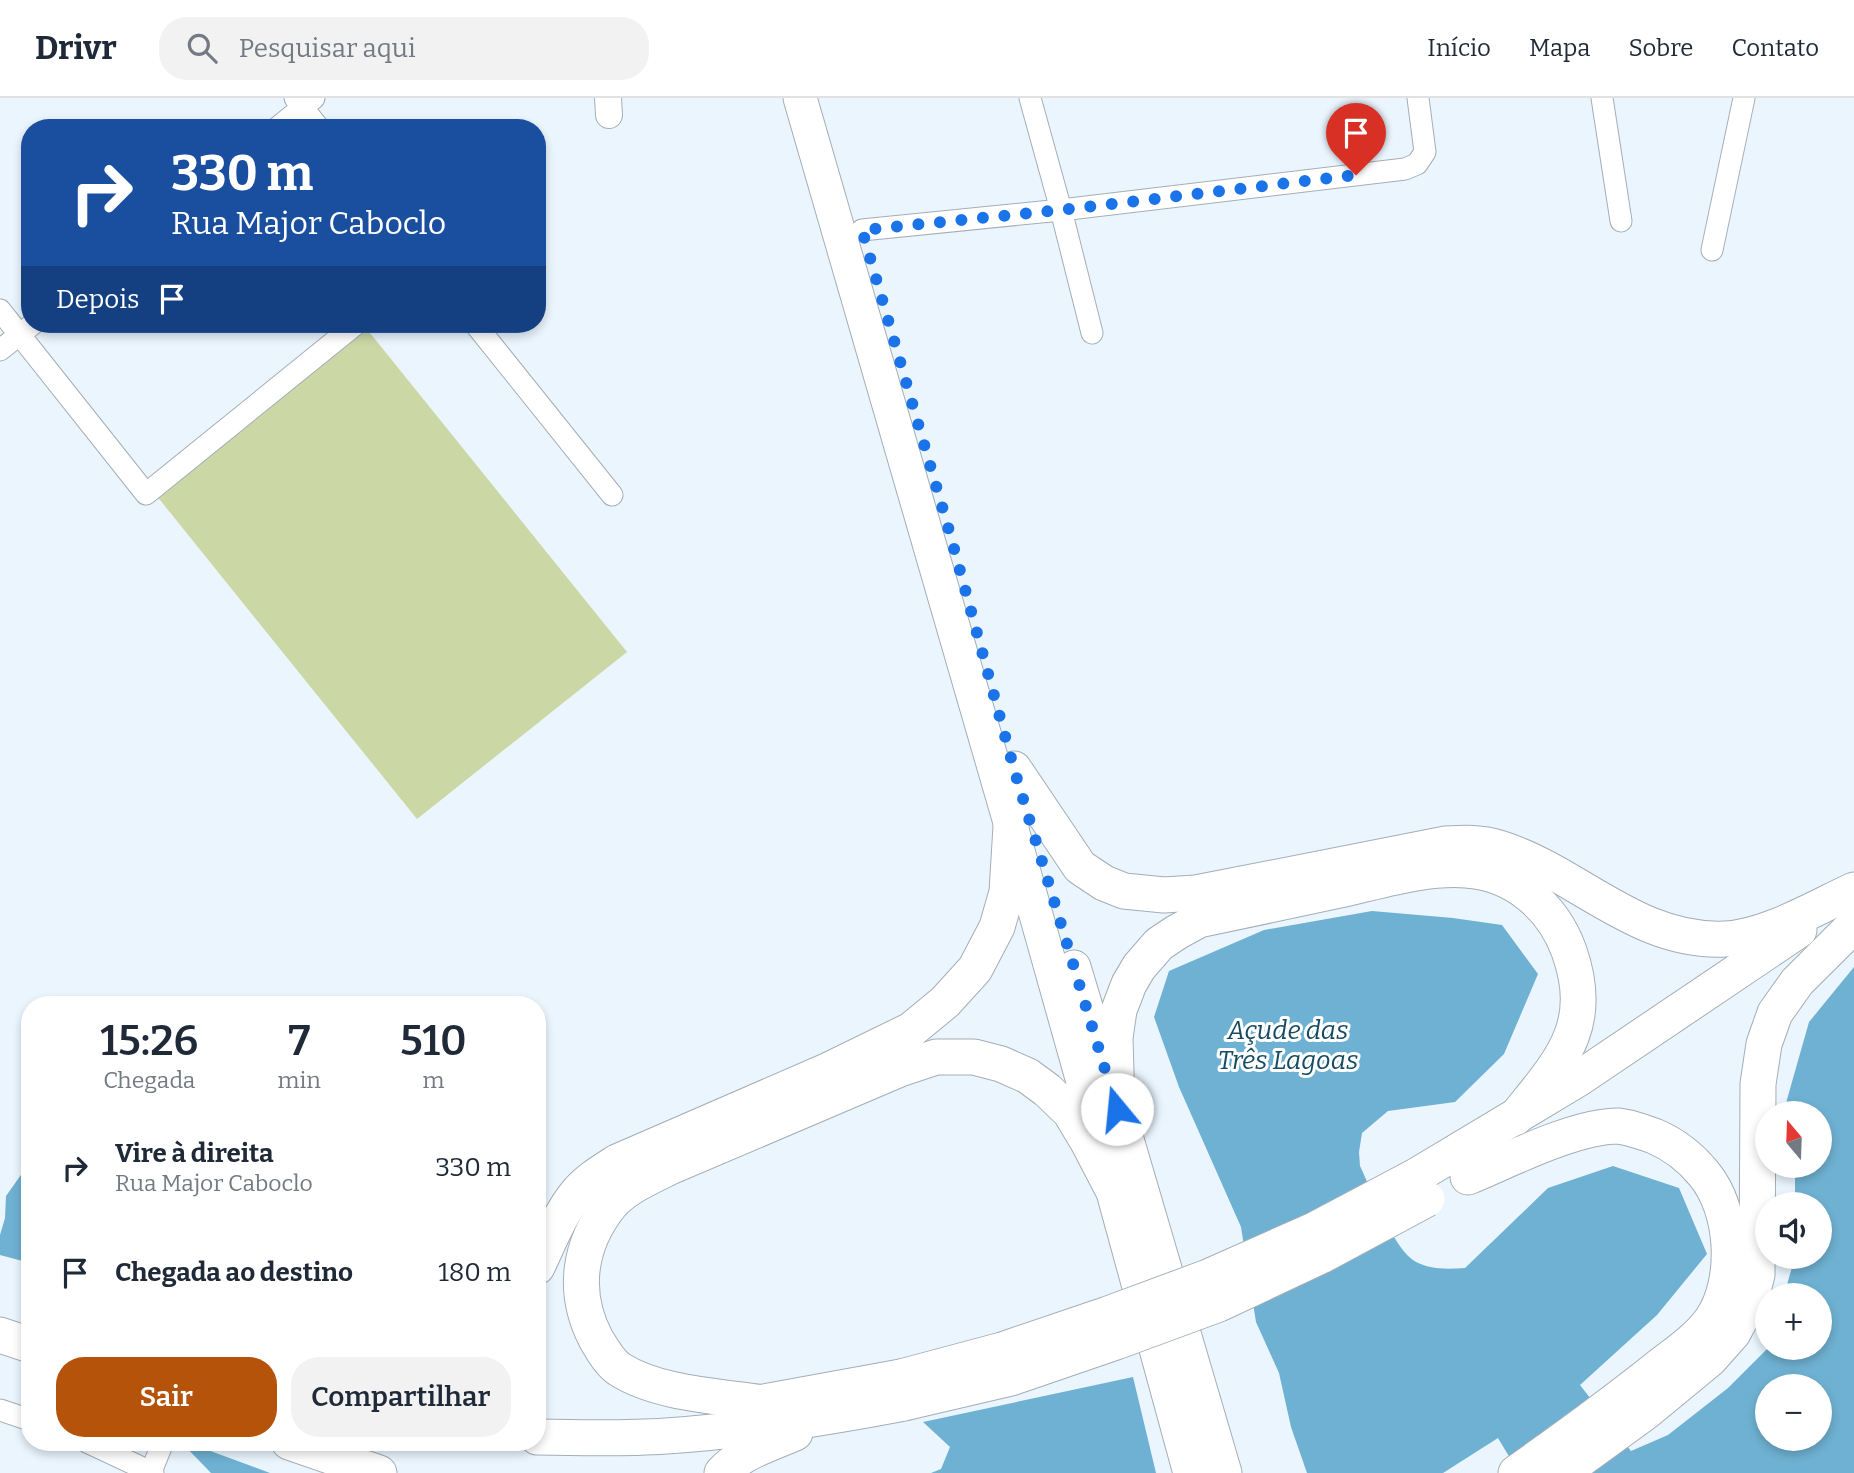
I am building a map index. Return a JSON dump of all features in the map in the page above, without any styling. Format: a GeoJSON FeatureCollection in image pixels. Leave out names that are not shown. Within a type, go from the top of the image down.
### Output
{"type":"FeatureCollection","features":[{"type":"Feature","properties":{"kind":"highway"},"geometry":{"type":"LineString","coordinates":[[1014,769],[1080,867],[1104,883],[1124,891],[1164,895],[1196,892],[1446,844],[1469,843],[1497,847],[1526,858],[1626,914],[1667,932],[1692,938],[1726,939],[1761,932],[1854,891]]}},
{"type":"Feature","properties":{"kind":"highway"},"geometry":{"type":"LineString","coordinates":[[546,1248],[577,1193],[595,1176],[617,1162],[830,1070],[911,1030],[945,1002],[975,969],[997,928],[1007,892],[1011,826]]}},
{"type":"Feature","properties":{"kind":"highway"},"geometry":{"type":"LineString","coordinates":[[1216,1471],[1117,1109],[1115,1038],[1119,1010],[1139,967],[1159,944],[1199,920],[1423,872],[1466,870],[1494,875],[1526,891],[1546,911],[1563,934],[1579,993],[1576,1021],[1569,1045],[1551,1074],[1515,1118]]}},
{"type":"Feature","properties":{"kind":"highway"},"geometry":{"type":"LineString","coordinates":[[1421,1188],[1515,1118],[1589,1071],[1854,891]]}},
{"type":"Feature","properties":{"kind":"highway"},"geometry":{"type":"LineString","coordinates":[[1468,1177],[1854,922]]}},
{"type":"Feature","properties":{"kind":"highway"},"geometry":{"type":"LineString","coordinates":[[1516,1473],[1614,1418],[1647,1410],[1710,1359],[1733,1334],[1750,1301],[1757,1275],[1758,1084],[1764,1044],[1775,1013],[1797,982],[1854,922]]}},
{"type":"Feature","properties":{"kind":"highway"},"geometry":{"type":"LineString","coordinates":[[764,1403],[670,1390],[640,1380],[616,1367],[601,1349],[589,1325],[581,1293],[582,1266],[594,1231],[612,1203],[640,1181],[900,1069],[936,1057],[974,1057],[1001,1064],[1028,1076],[1047,1090],[1070,1112],[1088,1142],[1114,1192],[1216,1471]]}},
{"type":"Feature","properties":{"kind":"highway"},"geometry":{"type":"LineString","coordinates":[[722,1473],[747,1453],[1002,1350],[1208,1277],[1314,1230],[1421,1188],[1468,1177],[1591,1129],[1619,1126],[1661,1139],[1683,1153],[1705,1175],[1718,1196],[1728,1240],[1730,1264],[1723,1295],[1711,1319],[1562,1473]]}},
{"type":"Feature","properties":{"kind":"highway"},"geometry":{"type":"LineString","coordinates":[[0,1314],[21,1320]]}},
{"type":"Feature","properties":{"kind":"highway"},"geometry":{"type":"LineString","coordinates":[[0,1335],[21,1342]]}},
{"type":"Feature","properties":{"kind":"highway"},"geometry":{"type":"LineString","coordinates":[[546,1415],[664,1415],[903,1390]]}},
{"type":"Feature","properties":{"kind":"highway"},"geometry":{"type":"LineString","coordinates":[[546,1437],[667,1436],[835,1416]]}},
{"type":"Feature","properties":{"kind":"highway"},"geometry":{"type":"LineString","coordinates":[[315,1451],[379,1473]]}},
{"type":"Feature","properties":{"kind":"main road"},"geometry":{"type":"LineString","coordinates":[[800,98],[1114,1192]]}},
{"type":"Feature","properties":{"kind":"main road"},"geometry":{"type":"LineString","coordinates":[[823,98],[950,534],[1014,769],[1117,1109]]}},
{"type":"Feature","properties":{"kind":"street"},"geometry":{"type":"LineString","coordinates":[[1030,98],[1092,333]]}},
{"type":"Feature","properties":{"kind":"street"},"geometry":{"type":"LineString","coordinates":[[862,230],[1061,210],[1405,169],[1417,164],[1425,152],[1418,98]]}},
{"type":"Feature","properties":{"kind":"street"},"geometry":{"type":"LineString","coordinates":[[1602,98],[1621,221]]}},
{"type":"Feature","properties":{"kind":"street"},"geometry":{"type":"LineString","coordinates":[[1712,250],[1744,98]]}},
{"type":"Feature","properties":{"kind":"street"},"geometry":{"type":"LineString","coordinates":[[286,119],[304,101],[314,119]]}},
{"type":"Feature","properties":{"kind":"street"},"geometry":{"type":"LineString","coordinates":[[0,310],[21,325]]}},
{"type":"Feature","properties":{"kind":"street"},"geometry":{"type":"LineString","coordinates":[[0,350],[21,333]]}},
{"type":"Feature","properties":{"kind":"street"},"geometry":{"type":"LineString","coordinates":[[29,333],[146,494],[345,333]]}},
{"type":"Feature","properties":{"kind":"street"},"geometry":{"type":"LineString","coordinates":[[482,333],[612,495]]}},
{"type":"Feature","properties":{"kind":"street"},"geometry":{"type":"LineString","coordinates":[[0,1410],[21,1417]]}},
{"type":"Feature","properties":{"kind":"street"},"geometry":{"type":"LineString","coordinates":[[106,1451],[152,1472],[160,1451]]}},
{"type":"Feature","properties":{"kind":"green space"},"geometry":{"type":"Polygon","coordinates":[[[360,333],[370,333],[627,652],[417,819],[156,495],[360,333]]]}},
{"type":"Feature","properties":{"kind":"water","name":"Açude das Três Lagoas"},"geometry":{"type":"Polygon","coordinates":[[[1372,911],[1502,925],[1538,974],[1504,1054],[1455,1102],[1388,1111],[1362,1133],[1360,1166],[1399,1245],[1416,1262],[1440,1268],[1465,1268],[1548,1188],[1613,1166],[1679,1188],[1707,1254],[1657,1315],[1580,1385],[1631,1451],[1668,1435],[1728,1388],[1756,1360],[1832,1360],[1832,1283],[1787,1283],[1792,1269],[1832,1269],[1832,1192],[1795,1192],[1795,1178],[1832,1178],[1832,1101],[1787,1101],[1809,1022],[1854,967],[1854,1473],[1519,1473],[1498,1438],[1443,1473],[1307,1473],[1291,1427],[1279,1373],[1256,1322],[1241,1227],[1179,1087],[1154,1017],[1169,971],[1264,930],[1372,911]]]}},
{"type":"Feature","properties":{"kind":"water"},"geometry":{"type":"Polygon","coordinates":[[[21,1175],[21,1261],[0,1255],[6,1196],[21,1175]]]}},
{"type":"Feature","properties":{"kind":"water"},"geometry":{"type":"Polygon","coordinates":[[[1133,1377],[1156,1473],[931,1473],[941,1469],[950,1447],[923,1422],[1133,1377]]]}},
{"type":"Feature","properties":{"kind":"water"},"geometry":{"type":"Polygon","coordinates":[[[190,1451],[210,1451],[270,1473],[211,1473],[190,1451]]]}},
{"type":"Feature","properties":{"kind":"route"},"geometry":{"type":"LineString","coordinates":[[1117,1109],[1014,769],[950,534],[862,230],[1061,210],[1356,175]]}}]}
